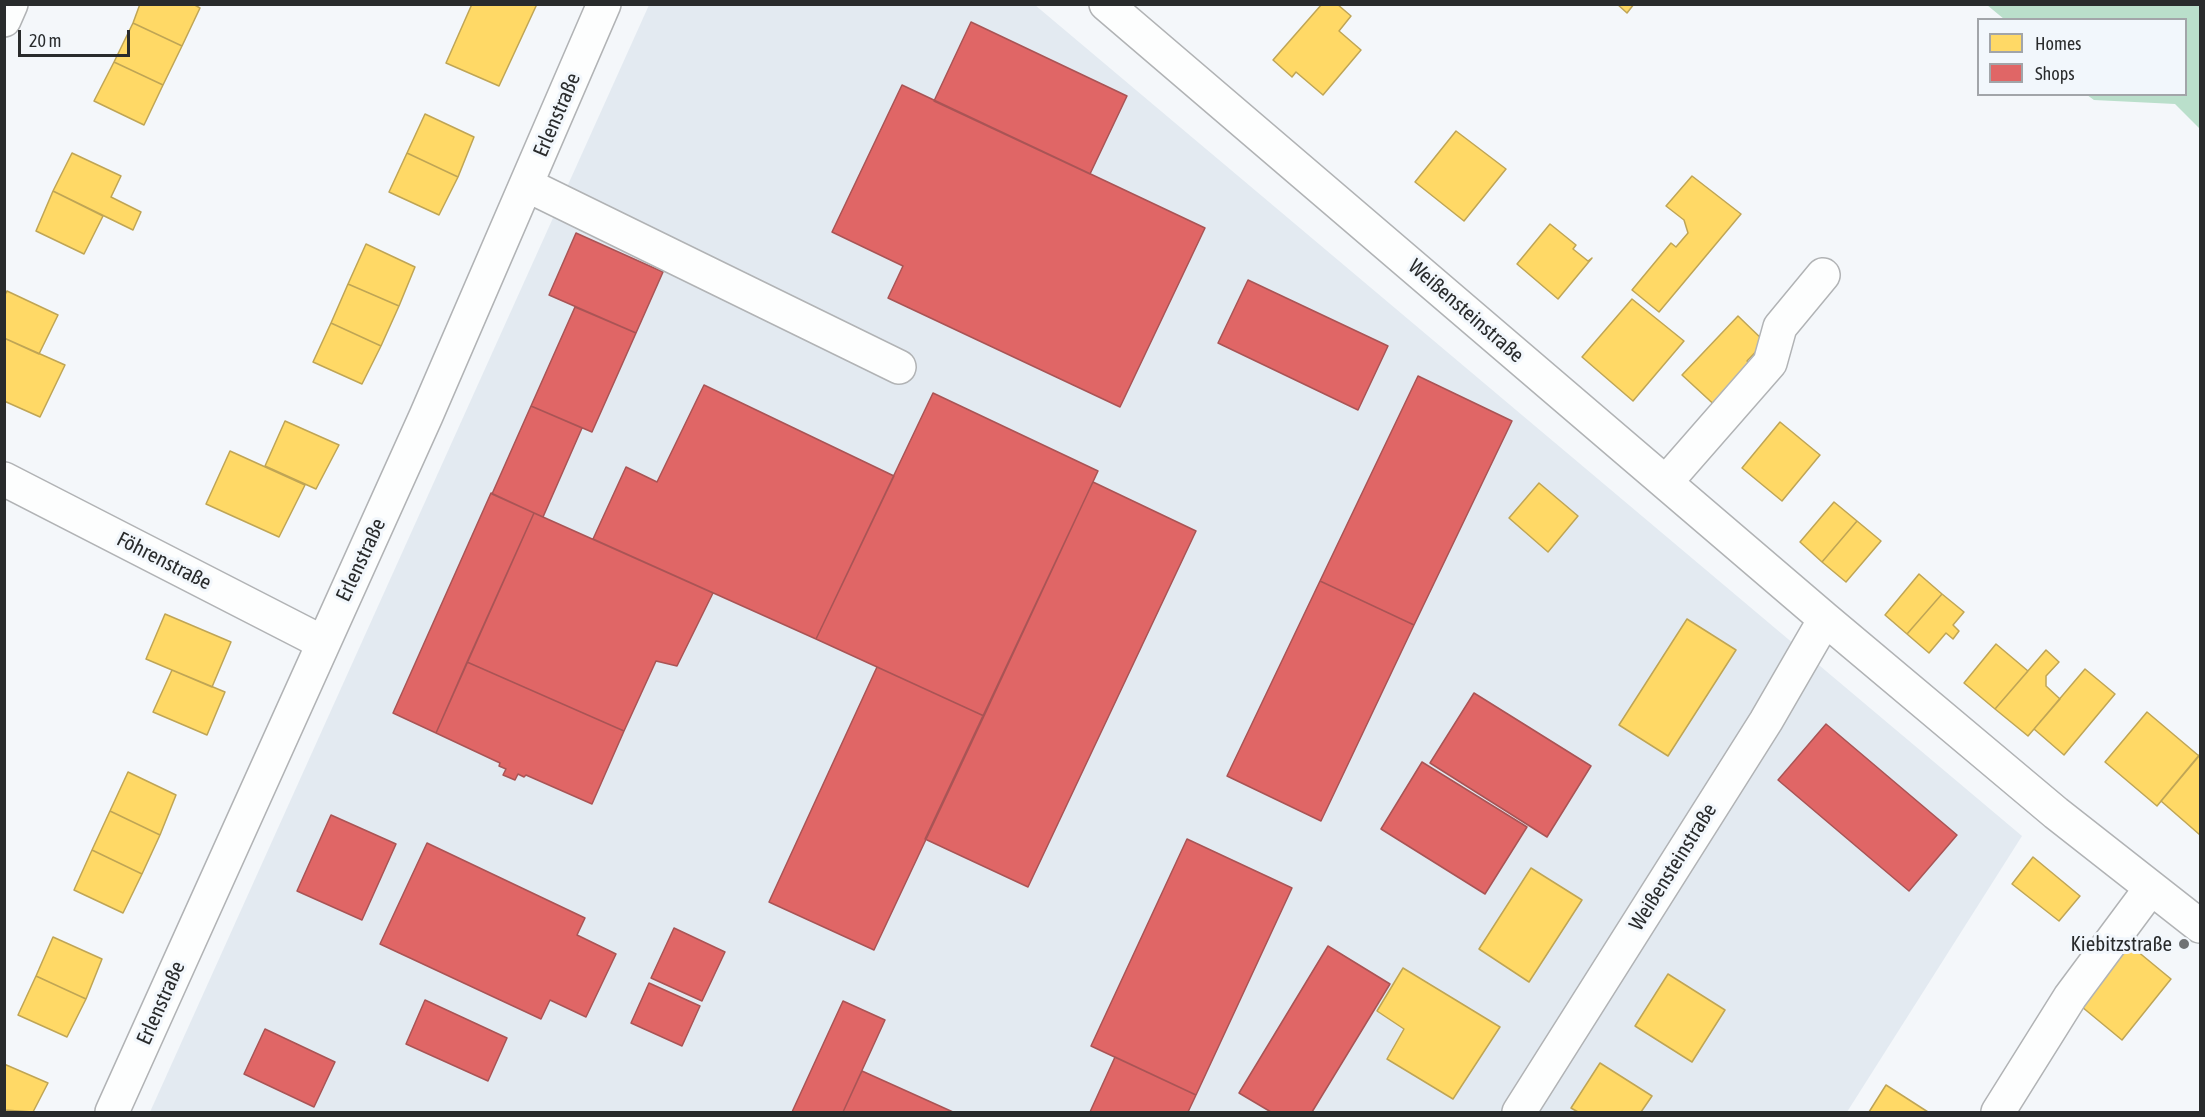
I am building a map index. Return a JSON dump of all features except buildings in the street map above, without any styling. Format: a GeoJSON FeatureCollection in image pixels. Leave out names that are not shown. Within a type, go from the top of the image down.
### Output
{"type":"FeatureCollection","features":[{"type":"Feature","properties":{"kind":"street"},"geometry":{"type":"LineString","coordinates":[[4,20],[11,4]]}},
{"type":"Feature","properties":{"kind":"street","name":"Erlenstraße"},"geometry":{"type":"LineString","coordinates":[[112,1113],[321,645],[390,498],[604,4]]}},
{"type":"Feature","properties":{"kind":"street","name":"Weißensteinstraße"},"geometry":{"type":"LineString","coordinates":[[1106,4],[1825,619],[2056,813],[2200,926]]}},
{"type":"Feature","properties":{"kind":"street"},"geometry":{"type":"LineString","coordinates":[[527,185],[898,368]]}},
{"type":"Feature","properties":{"kind":"street"},"geometry":{"type":"LineString","coordinates":[[1666,482],[1770,363],[1780,327],[1823,275]]}},
{"type":"Feature","properties":{"kind":"street","name":"Föhrenstraße"},"geometry":{"type":"LineString","coordinates":[[4,479],[310,636],[321,645]]}},
{"type":"Feature","properties":{"kind":"street","name":"Weißensteinstraße"},"geometry":{"type":"LineString","coordinates":[[1519,1113],[1766,721],[1825,619]]}},
{"type":"Feature","properties":{"kind":"street"},"geometry":{"type":"LineString","coordinates":[[1998,1113],[2070,997],[2151,888]]}},
{"type":"Feature","properties":{"kind":"shaded area"},"geometry":{"type":"Polygon","coordinates":[[[649,5],[1035,5],[2022,836],[1847,1112],[150,1112],[649,5]]]}},
{"type":"Feature","properties":{"kind":"green space"},"geometry":{"type":"Polygon","coordinates":[[[1987,5],[2200,5],[2200,129],[2175,104],[2094,100],[2088,96],[2187,96],[2187,18],[2003,18],[1987,5]]]}},
{"type":"Feature","properties":{"kind":"place","name":"Kiebitzstraße"},"geometry":{"type":"Point","coordinates":[2184,944]}}]}
